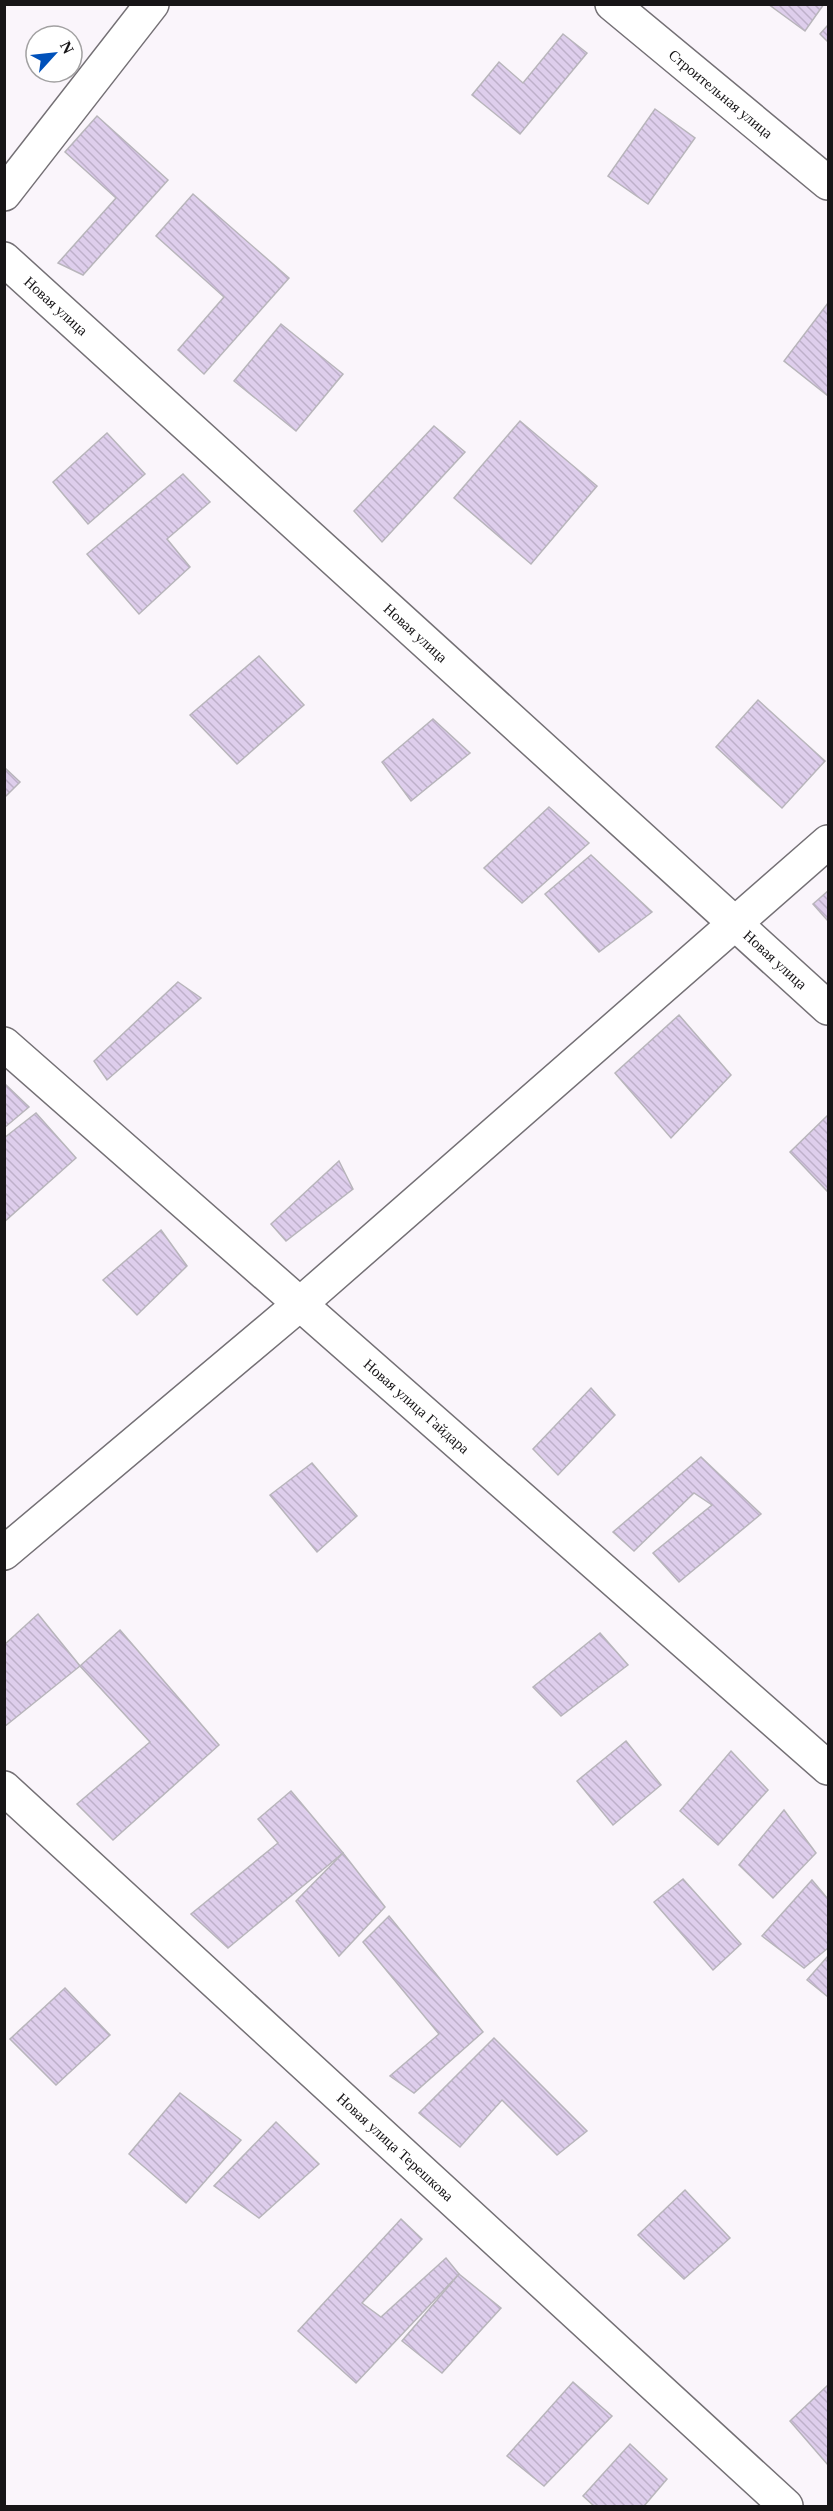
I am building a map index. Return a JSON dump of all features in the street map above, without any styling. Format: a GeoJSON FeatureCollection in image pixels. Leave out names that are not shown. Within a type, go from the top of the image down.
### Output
{"type":"FeatureCollection","features":[{"type":"Feature","properties":{"kind":"street"},"geometry":{"type":"LineString","coordinates":[[4,194],[152,4]]}},
{"type":"Feature","properties":{"kind":"street","name":"Строительная улица"},"geometry":{"type":"LineString","coordinates":[[612,4],[828,183]]}},
{"type":"Feature","properties":{"kind":"street","name":"Новая улица"},"geometry":{"type":"LineString","coordinates":[[4,259],[828,1008]]}},
{"type":"Feature","properties":{"kind":"street"},"geometry":{"type":"LineString","coordinates":[[4,1553],[300,1304],[736,925],[828,842]]}},
{"type":"Feature","properties":{"kind":"street","name":"Новая улица Гайдара"},"geometry":{"type":"LineString","coordinates":[[4,1044],[828,1768]]}},
{"type":"Feature","properties":{"kind":"street","name":"Новая улица Терешкова"},"geometry":{"type":"LineString","coordinates":[[4,1788],[786,2506]]}},
{"type":"Feature","properties":{"kind":"building"},"geometry":{"type":"Polygon","coordinates":[[[768,4],[824,4],[805,31],[768,4]]]}},
{"type":"Feature","properties":{"kind":"building"},"geometry":{"type":"Polygon","coordinates":[[[828,25],[828,42],[820,34],[828,25]]]}},
{"type":"Feature","properties":{"kind":"building"},"geometry":{"type":"Polygon","coordinates":[[[563,34],[587,53],[520,134],[472,95],[499,62],[523,83],[563,34]]]}},
{"type":"Feature","properties":{"kind":"building"},"geometry":{"type":"Polygon","coordinates":[[[655,109],[695,138],[648,204],[608,176],[655,109]]]}},
{"type":"Feature","properties":{"kind":"building"},"geometry":{"type":"Polygon","coordinates":[[[97,116],[168,180],[83,275],[58,263],[116,198],[65,152],[97,116]]]}},
{"type":"Feature","properties":{"kind":"building"},"geometry":{"type":"Polygon","coordinates":[[[193,194],[289,278],[204,374],[178,350],[224,297],[156,236],[193,194]]]}},
{"type":"Feature","properties":{"kind":"building"},"geometry":{"type":"Polygon","coordinates":[[[828,303],[828,396],[784,361],[828,303]]]}},
{"type":"Feature","properties":{"kind":"building"},"geometry":{"type":"Polygon","coordinates":[[[281,324],[343,374],[296,431],[234,381],[281,324]]]}},
{"type":"Feature","properties":{"kind":"building"},"geometry":{"type":"Polygon","coordinates":[[[520,421],[597,486],[531,564],[454,498],[520,421]]]}},
{"type":"Feature","properties":{"kind":"building"},"geometry":{"type":"Polygon","coordinates":[[[434,426],[465,452],[382,542],[354,511],[434,426]]]}},
{"type":"Feature","properties":{"kind":"building"},"geometry":{"type":"Polygon","coordinates":[[[107,433],[145,474],[88,524],[53,482],[107,433]]]}},
{"type":"Feature","properties":{"kind":"building"},"geometry":{"type":"Polygon","coordinates":[[[183,474],[210,502],[167,539],[190,567],[139,614],[87,554],[183,474]]]}},
{"type":"Feature","properties":{"kind":"building"},"geometry":{"type":"Polygon","coordinates":[[[259,656],[304,705],[237,764],[190,715],[259,656]]]}},
{"type":"Feature","properties":{"kind":"building"},"geometry":{"type":"Polygon","coordinates":[[[758,700],[825,761],[782,808],[716,747],[758,700]]]}},
{"type":"Feature","properties":{"kind":"building"},"geometry":{"type":"Polygon","coordinates":[[[433,719],[470,753],[411,801],[382,762],[433,719]]]}},
{"type":"Feature","properties":{"kind":"building"},"geometry":{"type":"Polygon","coordinates":[[[4,767],[20,782],[4,798],[4,767]]]}},
{"type":"Feature","properties":{"kind":"building"},"geometry":{"type":"Polygon","coordinates":[[[549,807],[589,843],[522,903],[484,868],[549,807]]]}},
{"type":"Feature","properties":{"kind":"building"},"geometry":{"type":"Polygon","coordinates":[[[591,855],[652,912],[599,952],[545,894],[591,855]]]}},
{"type":"Feature","properties":{"kind":"building"},"geometry":{"type":"Polygon","coordinates":[[[828,891],[828,921],[813,904],[828,891]]]}},
{"type":"Feature","properties":{"kind":"building"},"geometry":{"type":"Polygon","coordinates":[[[178,982],[201,998],[107,1080],[94,1061],[178,982]]]}},
{"type":"Feature","properties":{"kind":"building"},"geometry":{"type":"Polygon","coordinates":[[[679,1015],[731,1075],[671,1138],[615,1073],[679,1015]]]}},
{"type":"Feature","properties":{"kind":"building"},"geometry":{"type":"Polygon","coordinates":[[[4,1083],[29,1107],[4,1128],[4,1083]]]}},
{"type":"Feature","properties":{"kind":"building"},"geometry":{"type":"Polygon","coordinates":[[[36,1113],[76,1158],[4,1222],[4,1138],[36,1113]]]}},
{"type":"Feature","properties":{"kind":"building"},"geometry":{"type":"Polygon","coordinates":[[[828,1115],[828,1192],[790,1152],[828,1115]]]}},
{"type":"Feature","properties":{"kind":"building"},"geometry":{"type":"Polygon","coordinates":[[[339,1161],[353,1189],[286,1241],[271,1224],[339,1161]]]}},
{"type":"Feature","properties":{"kind":"building"},"geometry":{"type":"Polygon","coordinates":[[[161,1230],[187,1266],[137,1315],[103,1280],[161,1230]]]}},
{"type":"Feature","properties":{"kind":"building"},"geometry":{"type":"Polygon","coordinates":[[[591,1388],[615,1415],[558,1475],[533,1449],[591,1388]]]}},
{"type":"Feature","properties":{"kind":"building"},"geometry":{"type":"Polygon","coordinates":[[[701,1457],[761,1514],[679,1582],[653,1553],[712,1505],[694,1493],[634,1551],[613,1532],[701,1457]]]}},
{"type":"Feature","properties":{"kind":"building"},"geometry":{"type":"Polygon","coordinates":[[[312,1463],[357,1516],[317,1552],[270,1495],[312,1463]]]}},
{"type":"Feature","properties":{"kind":"building"},"geometry":{"type":"Polygon","coordinates":[[[38,1614],[80,1666],[4,1727],[4,1645],[38,1614]]]}},
{"type":"Feature","properties":{"kind":"building"},"geometry":{"type":"Polygon","coordinates":[[[120,1630],[219,1745],[113,1840],[77,1804],[150,1742],[80,1666],[120,1630]]]}},
{"type":"Feature","properties":{"kind":"building"},"geometry":{"type":"Polygon","coordinates":[[[600,1633],[628,1665],[561,1716],[533,1687],[600,1633]]]}},
{"type":"Feature","properties":{"kind":"building"},"geometry":{"type":"Polygon","coordinates":[[[626,1741],[661,1785],[613,1825],[577,1781],[626,1741]]]}},
{"type":"Feature","properties":{"kind":"building"},"geometry":{"type":"Polygon","coordinates":[[[731,1751],[768,1790],[718,1845],[680,1811],[731,1751]]]}},
{"type":"Feature","properties":{"kind":"building"},"geometry":{"type":"Polygon","coordinates":[[[291,1791],[343,1853],[228,1948],[191,1914],[278,1843],[258,1819],[291,1791]]]}},
{"type":"Feature","properties":{"kind":"building"},"geometry":{"type":"Polygon","coordinates":[[[784,1810],[816,1853],[773,1898],[739,1865],[784,1810]]]}},
{"type":"Feature","properties":{"kind":"building"},"geometry":{"type":"Polygon","coordinates":[[[343,1853],[385,1907],[339,1956],[296,1901],[343,1853]]]}},
{"type":"Feature","properties":{"kind":"building"},"geometry":{"type":"Polygon","coordinates":[[[683,1879],[741,1944],[713,1970],[654,1902],[683,1879]]]}},
{"type":"Feature","properties":{"kind":"building"},"geometry":{"type":"Polygon","coordinates":[[[812,1880],[828,1899],[828,1948],[804,1968],[762,1936],[812,1880]]]}},
{"type":"Feature","properties":{"kind":"building"},"geometry":{"type":"Polygon","coordinates":[[[389,1916],[483,2032],[414,2093],[390,2076],[439,2034],[363,1942],[389,1916]]]}},
{"type":"Feature","properties":{"kind":"building"},"geometry":{"type":"Polygon","coordinates":[[[828,1956],[828,1997],[807,1980],[828,1956]]]}},
{"type":"Feature","properties":{"kind":"building"},"geometry":{"type":"Polygon","coordinates":[[[65,1988],[110,2035],[56,2085],[10,2039],[65,1988]]]}},
{"type":"Feature","properties":{"kind":"building"},"geometry":{"type":"Polygon","coordinates":[[[494,2038],[587,2131],[557,2155],[502,2100],[460,2147],[419,2113],[494,2038]]]}},
{"type":"Feature","properties":{"kind":"building"},"geometry":{"type":"Polygon","coordinates":[[[180,2093],[241,2140],[186,2203],[129,2154],[180,2093]]]}},
{"type":"Feature","properties":{"kind":"building"},"geometry":{"type":"Polygon","coordinates":[[[276,2122],[319,2164],[259,2218],[214,2186],[276,2122]]]}},
{"type":"Feature","properties":{"kind":"building"},"geometry":{"type":"Polygon","coordinates":[[[685,2190],[730,2238],[684,2279],[638,2235],[685,2190]]]}},
{"type":"Feature","properties":{"kind":"building"},"geometry":{"type":"Polygon","coordinates":[[[401,2219],[422,2239],[362,2303],[381,2317],[446,2258],[459,2274],[356,2383],[298,2331],[401,2219]]]}},
{"type":"Feature","properties":{"kind":"building"},"geometry":{"type":"Polygon","coordinates":[[[459,2274],[501,2308],[442,2373],[402,2341],[459,2274]]]}},
{"type":"Feature","properties":{"kind":"building"},"geometry":{"type":"Polygon","coordinates":[[[573,2382],[612,2416],[544,2486],[507,2456],[573,2382]]]}},
{"type":"Feature","properties":{"kind":"building"},"geometry":{"type":"Polygon","coordinates":[[[828,2385],[828,2465],[790,2421],[828,2385]]]}},
{"type":"Feature","properties":{"kind":"building"},"geometry":{"type":"Polygon","coordinates":[[[630,2444],[667,2479],[644,2506],[594,2506],[583,2496],[630,2444]]]}}]}
